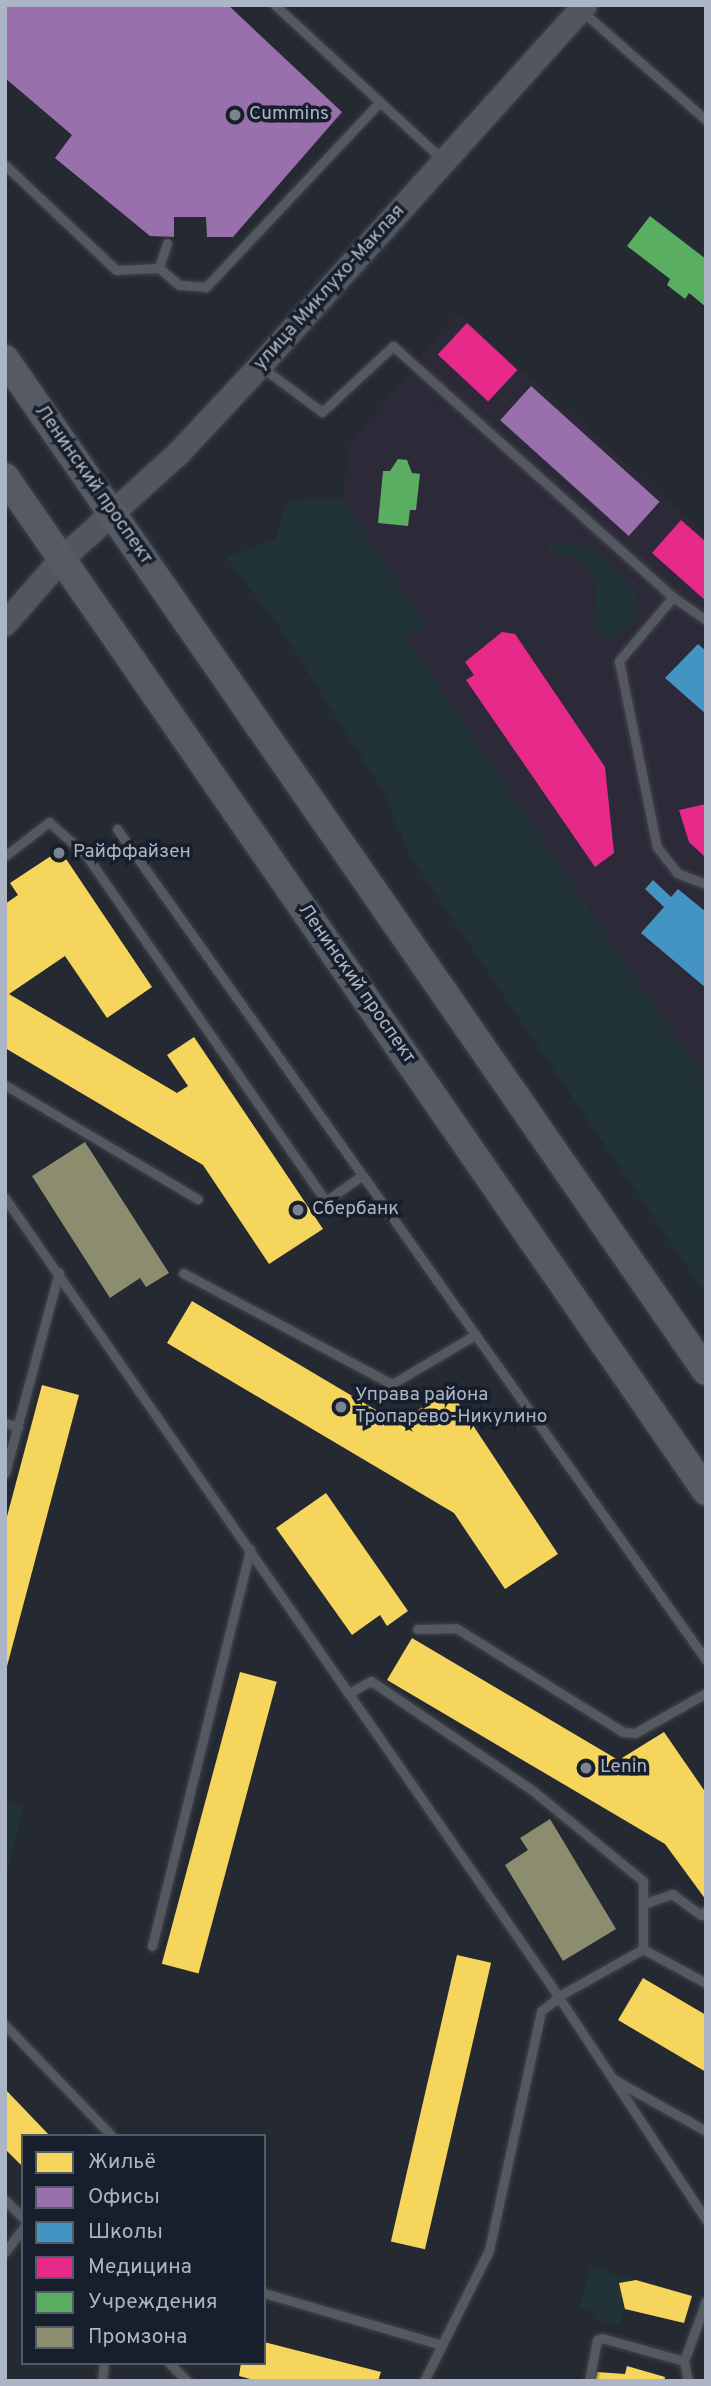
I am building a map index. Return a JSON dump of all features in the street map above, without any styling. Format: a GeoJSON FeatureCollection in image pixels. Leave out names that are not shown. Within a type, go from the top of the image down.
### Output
{"type":"FeatureCollection","features":[{"type":"Feature","properties":{"kind":"main road","name":"улица Миклухо-Маклая"},"geometry":{"type":"LineString","coordinates":[[5,624],[62,559],[178,454],[583,8]]}},
{"type":"Feature","properties":{"kind":"main road","name":"Ленинский проспект"},"geometry":{"type":"LineString","coordinates":[[5,359],[706,1371]]}},
{"type":"Feature","properties":{"kind":"main road","name":"Ленинский проспект"},"geometry":{"type":"LineString","coordinates":[[5,477],[706,1490]]}},
{"type":"Feature","properties":{"kind":"lane"},"geometry":{"type":"LineString","coordinates":[[275,5],[444,162]]}},
{"type":"Feature","properties":{"kind":"lane"},"geometry":{"type":"LineString","coordinates":[[583,8],[706,120]]}},
{"type":"Feature","properties":{"kind":"lane"},"geometry":{"type":"LineString","coordinates":[[5,166],[116,270],[159,268],[179,285],[206,287],[380,102]]}},
{"type":"Feature","properties":{"kind":"lane"},"geometry":{"type":"LineString","coordinates":[[159,268],[167,243]]}},
{"type":"Feature","properties":{"kind":"lane"},"geometry":{"type":"LineString","coordinates":[[260,366],[321,412],[393,346],[673,597],[706,620]]}},
{"type":"Feature","properties":{"kind":"lane"},"geometry":{"type":"LineString","coordinates":[[673,597],[619,661],[656,848],[677,873],[706,884]]}},
{"type":"Feature","properties":{"kind":"lane"},"geometry":{"type":"LineString","coordinates":[[5,856],[49,822],[59,830],[86,855],[326,1201],[361,1176]]}},
{"type":"Feature","properties":{"kind":"lane"},"geometry":{"type":"LineString","coordinates":[[117,829],[706,1660]]}},
{"type":"Feature","properties":{"kind":"lane"},"geometry":{"type":"LineString","coordinates":[[5,1085],[198,1199]]}},
{"type":"Feature","properties":{"kind":"lane"},"geometry":{"type":"LineString","coordinates":[[5,1198],[60,1272],[559,1997],[706,2220]]}},
{"type":"Feature","properties":{"kind":"lane"},"geometry":{"type":"LineString","coordinates":[[5,1473],[60,1272]]}},
{"type":"Feature","properties":{"kind":"lane"},"geometry":{"type":"LineString","coordinates":[[183,1273],[392,1384],[475,1335]]}},
{"type":"Feature","properties":{"kind":"lane"},"geometry":{"type":"LineString","coordinates":[[5,1423],[18,1427]]}},
{"type":"Feature","properties":{"kind":"lane"},"geometry":{"type":"LineString","coordinates":[[152,1946],[250,1549]]}},
{"type":"Feature","properties":{"kind":"lane"},"geometry":{"type":"LineString","coordinates":[[417,1629],[456,1628],[624,1732],[635,1733],[706,1693]]}},
{"type":"Feature","properties":{"kind":"lane"},"geometry":{"type":"LineString","coordinates":[[349,1693],[371,1681],[532,1790],[643,1881],[643,1949]]}},
{"type":"Feature","properties":{"kind":"lane"},"geometry":{"type":"LineString","coordinates":[[643,1904],[672,1894],[701,1915],[706,1911]]}},
{"type":"Feature","properties":{"kind":"lane"},"geometry":{"type":"LineString","coordinates":[[424,2381],[489,2250],[541,2011],[559,1997],[643,1949]]}},
{"type":"Feature","properties":{"kind":"lane"},"geometry":{"type":"LineString","coordinates":[[643,1949],[706,1983]]}},
{"type":"Feature","properties":{"kind":"lane"},"geometry":{"type":"LineString","coordinates":[[5,2025],[110,2134]]}},
{"type":"Feature","properties":{"kind":"lane"},"geometry":{"type":"LineString","coordinates":[[613,2079],[706,2131]]}},
{"type":"Feature","properties":{"kind":"lane"},"geometry":{"type":"LineString","coordinates":[[5,2200],[21,2216]]}},
{"type":"Feature","properties":{"kind":"lane"},"geometry":{"type":"LineString","coordinates":[[5,2252],[21,2231]]}},
{"type":"Feature","properties":{"kind":"lane"},"geometry":{"type":"LineString","coordinates":[[266,2294],[442,2345]]}},
{"type":"Feature","properties":{"kind":"lane"},"geometry":{"type":"LineString","coordinates":[[688,2381],[684,2361],[698,2312],[706,2301]]}},
{"type":"Feature","properties":{"kind":"lane"},"geometry":{"type":"LineString","coordinates":[[688,2309],[698,2312]]}},
{"type":"Feature","properties":{"kind":"lane"},"geometry":{"type":"LineString","coordinates":[[589,2381],[599,2338],[684,2361]]}},
{"type":"Feature","properties":{"kind":"lane"},"geometry":{"type":"LineString","coordinates":[[171,2365],[187,2381]]}},
{"type":"Feature","properties":{"kind":"shaded area"},"geometry":{"type":"Polygon","coordinates":[[[457,312],[706,534],[706,1081],[405,637],[426,626],[343,498],[347,448],[457,312]]]}},
{"type":"Feature","properties":{"kind":"shaded area"},"geometry":{"type":"Polygon","coordinates":[[[343,498],[426,626],[406,638],[706,1081],[706,1295],[411,858],[384,793],[282,631],[227,558],[276,538],[287,500],[343,498]]]}},
{"type":"Feature","properties":{"kind":"shaded area"},"geometry":{"type":"Polygon","coordinates":[[[549,542],[584,546],[601,555],[636,591],[640,615],[613,642],[592,630],[597,593],[588,569],[570,555],[548,552],[549,542]]]}},
{"type":"Feature","properties":{"kind":"shaded area"},"geometry":{"type":"Polygon","coordinates":[[[5,1801],[24,1806],[5,1881],[5,1801]]]}},
{"type":"Feature","properties":{"kind":"shaded area"},"geometry":{"type":"Polygon","coordinates":[[[590,2266],[632,2280],[619,2283],[625,2309],[619,2325],[594,2319],[595,2312],[579,2308],[590,2266]]]}},
{"type":"Feature","properties":{"kind":"building: Жильё"},"geometry":{"type":"Polygon","coordinates":[[[60,850],[152,987],[107,1018],[65,956],[9,994],[177,1093],[188,1086],[167,1055],[194,1037],[323,1229],[269,1264],[203,1165],[5,1048],[5,904],[18,895],[10,883],[60,850]]]}},
{"type":"Feature","properties":{"kind":"building: Жильё"},"geometry":{"type":"Polygon","coordinates":[[[192,1301],[413,1432],[405,1419],[449,1389],[558,1554],[505,1589],[454,1513],[167,1343],[192,1301]]]}},
{"type":"Feature","properties":{"kind":"building: Жильё"},"geometry":{"type":"Polygon","coordinates":[[[42,1385],[79,1395],[6,1670],[5,1524],[42,1385]]]}},
{"type":"Feature","properties":{"kind":"building: Жильё"},"geometry":{"type":"Polygon","coordinates":[[[326,1493],[408,1611],[387,1626],[380,1615],[352,1635],[276,1528],[326,1493]]]}},
{"type":"Feature","properties":{"kind":"building: Жильё"},"geometry":{"type":"Polygon","coordinates":[[[412,1638],[625,1764],[622,1758],[664,1732],[706,1793],[706,1900],[665,1844],[387,1680],[412,1638]]]}},
{"type":"Feature","properties":{"kind":"building: Жильё"},"geometry":{"type":"Polygon","coordinates":[[[240,1672],[277,1682],[199,1974],[162,1964],[240,1672]]]}},
{"type":"Feature","properties":{"kind":"building: Жильё"},"geometry":{"type":"Polygon","coordinates":[[[457,1955],[491,1963],[425,2249],[391,2241],[457,1955]]]}},
{"type":"Feature","properties":{"kind":"building: Жильё"},"geometry":{"type":"Polygon","coordinates":[[[643,1978],[706,2015],[706,2072],[618,2020],[643,1978]]]}},
{"type":"Feature","properties":{"kind":"building: Жильё"},"geometry":{"type":"Polygon","coordinates":[[[5,2089],[48,2134],[21,2134],[21,2165],[5,2149],[5,2089]]]}},
{"type":"Feature","properties":{"kind":"building: Жильё"},"geometry":{"type":"Polygon","coordinates":[[[636,2280],[692,2296],[684,2323],[625,2309],[619,2283],[636,2280]]]}},
{"type":"Feature","properties":{"kind":"building: Жильё"},"geometry":{"type":"Polygon","coordinates":[[[266,2343],[381,2372],[378,2381],[258,2381],[239,2376],[241,2365],[266,2365],[266,2343]]]}},
{"type":"Feature","properties":{"kind":"building: Жильё"},"geometry":{"type":"Polygon","coordinates":[[[627,2366],[665,2377],[664,2381],[595,2381],[597,2372],[625,2374],[627,2366]]]}},
{"type":"Feature","properties":{"kind":"building: Офисы"},"geometry":{"type":"Polygon","coordinates":[[[5,5],[228,5],[342,112],[233,237],[207,237],[206,217],[174,217],[174,237],[150,236],[55,158],[72,135],[5,78],[5,5]]]}},
{"type":"Feature","properties":{"kind":"building: Офисы"},"geometry":{"type":"Polygon","coordinates":[[[531,386],[660,502],[629,536],[500,420],[531,386]]]}},
{"type":"Feature","properties":{"kind":"building: Школы"},"geometry":{"type":"Polygon","coordinates":[[[698,644],[706,651],[706,714],[665,678],[698,644]]]}},
{"type":"Feature","properties":{"kind":"building: Школы"},"geometry":{"type":"Polygon","coordinates":[[[653,880],[671,897],[678,889],[706,912],[706,988],[641,933],[664,907],[645,889],[653,880]]]}},
{"type":"Feature","properties":{"kind":"building: Медицина"},"geometry":{"type":"Polygon","coordinates":[[[467,323],[517,370],[488,402],[438,354],[467,323]]]}},
{"type":"Feature","properties":{"kind":"building: Медицина"},"geometry":{"type":"Polygon","coordinates":[[[681,520],[706,542],[706,601],[652,553],[681,520]]]}},
{"type":"Feature","properties":{"kind":"building: Медицина"},"geometry":{"type":"Polygon","coordinates":[[[502,632],[515,634],[605,767],[614,853],[595,867],[466,680],[474,675],[465,662],[502,632]]]}},
{"type":"Feature","properties":{"kind":"building: Медицина"},"geometry":{"type":"Polygon","coordinates":[[[706,804],[706,858],[689,842],[679,810],[706,804]]]}},
{"type":"Feature","properties":{"kind":"building: Учреждения"},"geometry":{"type":"Polygon","coordinates":[[[650,216],[706,259],[706,307],[689,293],[685,299],[667,285],[670,279],[627,246],[650,216]]]}},
{"type":"Feature","properties":{"kind":"building: Учреждения"},"geometry":{"type":"Polygon","coordinates":[[[398,459],[407,460],[412,473],[420,474],[416,510],[410,510],[408,526],[378,523],[383,471],[390,471],[398,459]]]}},
{"type":"Feature","properties":{"kind":"building: Промзона"},"geometry":{"type":"Polygon","coordinates":[[[85,1142],[169,1273],[146,1287],[140,1278],[110,1298],[32,1176],[85,1142]]]}},
{"type":"Feature","properties":{"kind":"building: Промзона"},"geometry":{"type":"Polygon","coordinates":[[[550,1819],[616,1929],[563,1961],[505,1865],[528,1850],[520,1838],[550,1819]]]}},
{"type":"Feature","properties":{"kind":"place","name":"Cummins"},"geometry":{"type":"Point","coordinates":[235,115]}},
{"type":"Feature","properties":{"kind":"place","name":"Райффайзен"},"geometry":{"type":"Point","coordinates":[59,853]}},
{"type":"Feature","properties":{"kind":"place","name":"Сбербанк"},"geometry":{"type":"Point","coordinates":[298,1210]}},
{"type":"Feature","properties":{"kind":"place","name":"Управа района Тропарево-Никулино"},"geometry":{"type":"Point","coordinates":[341,1407]}},
{"type":"Feature","properties":{"kind":"place","name":"Lenin"},"geometry":{"type":"Point","coordinates":[586,1768]}}]}
